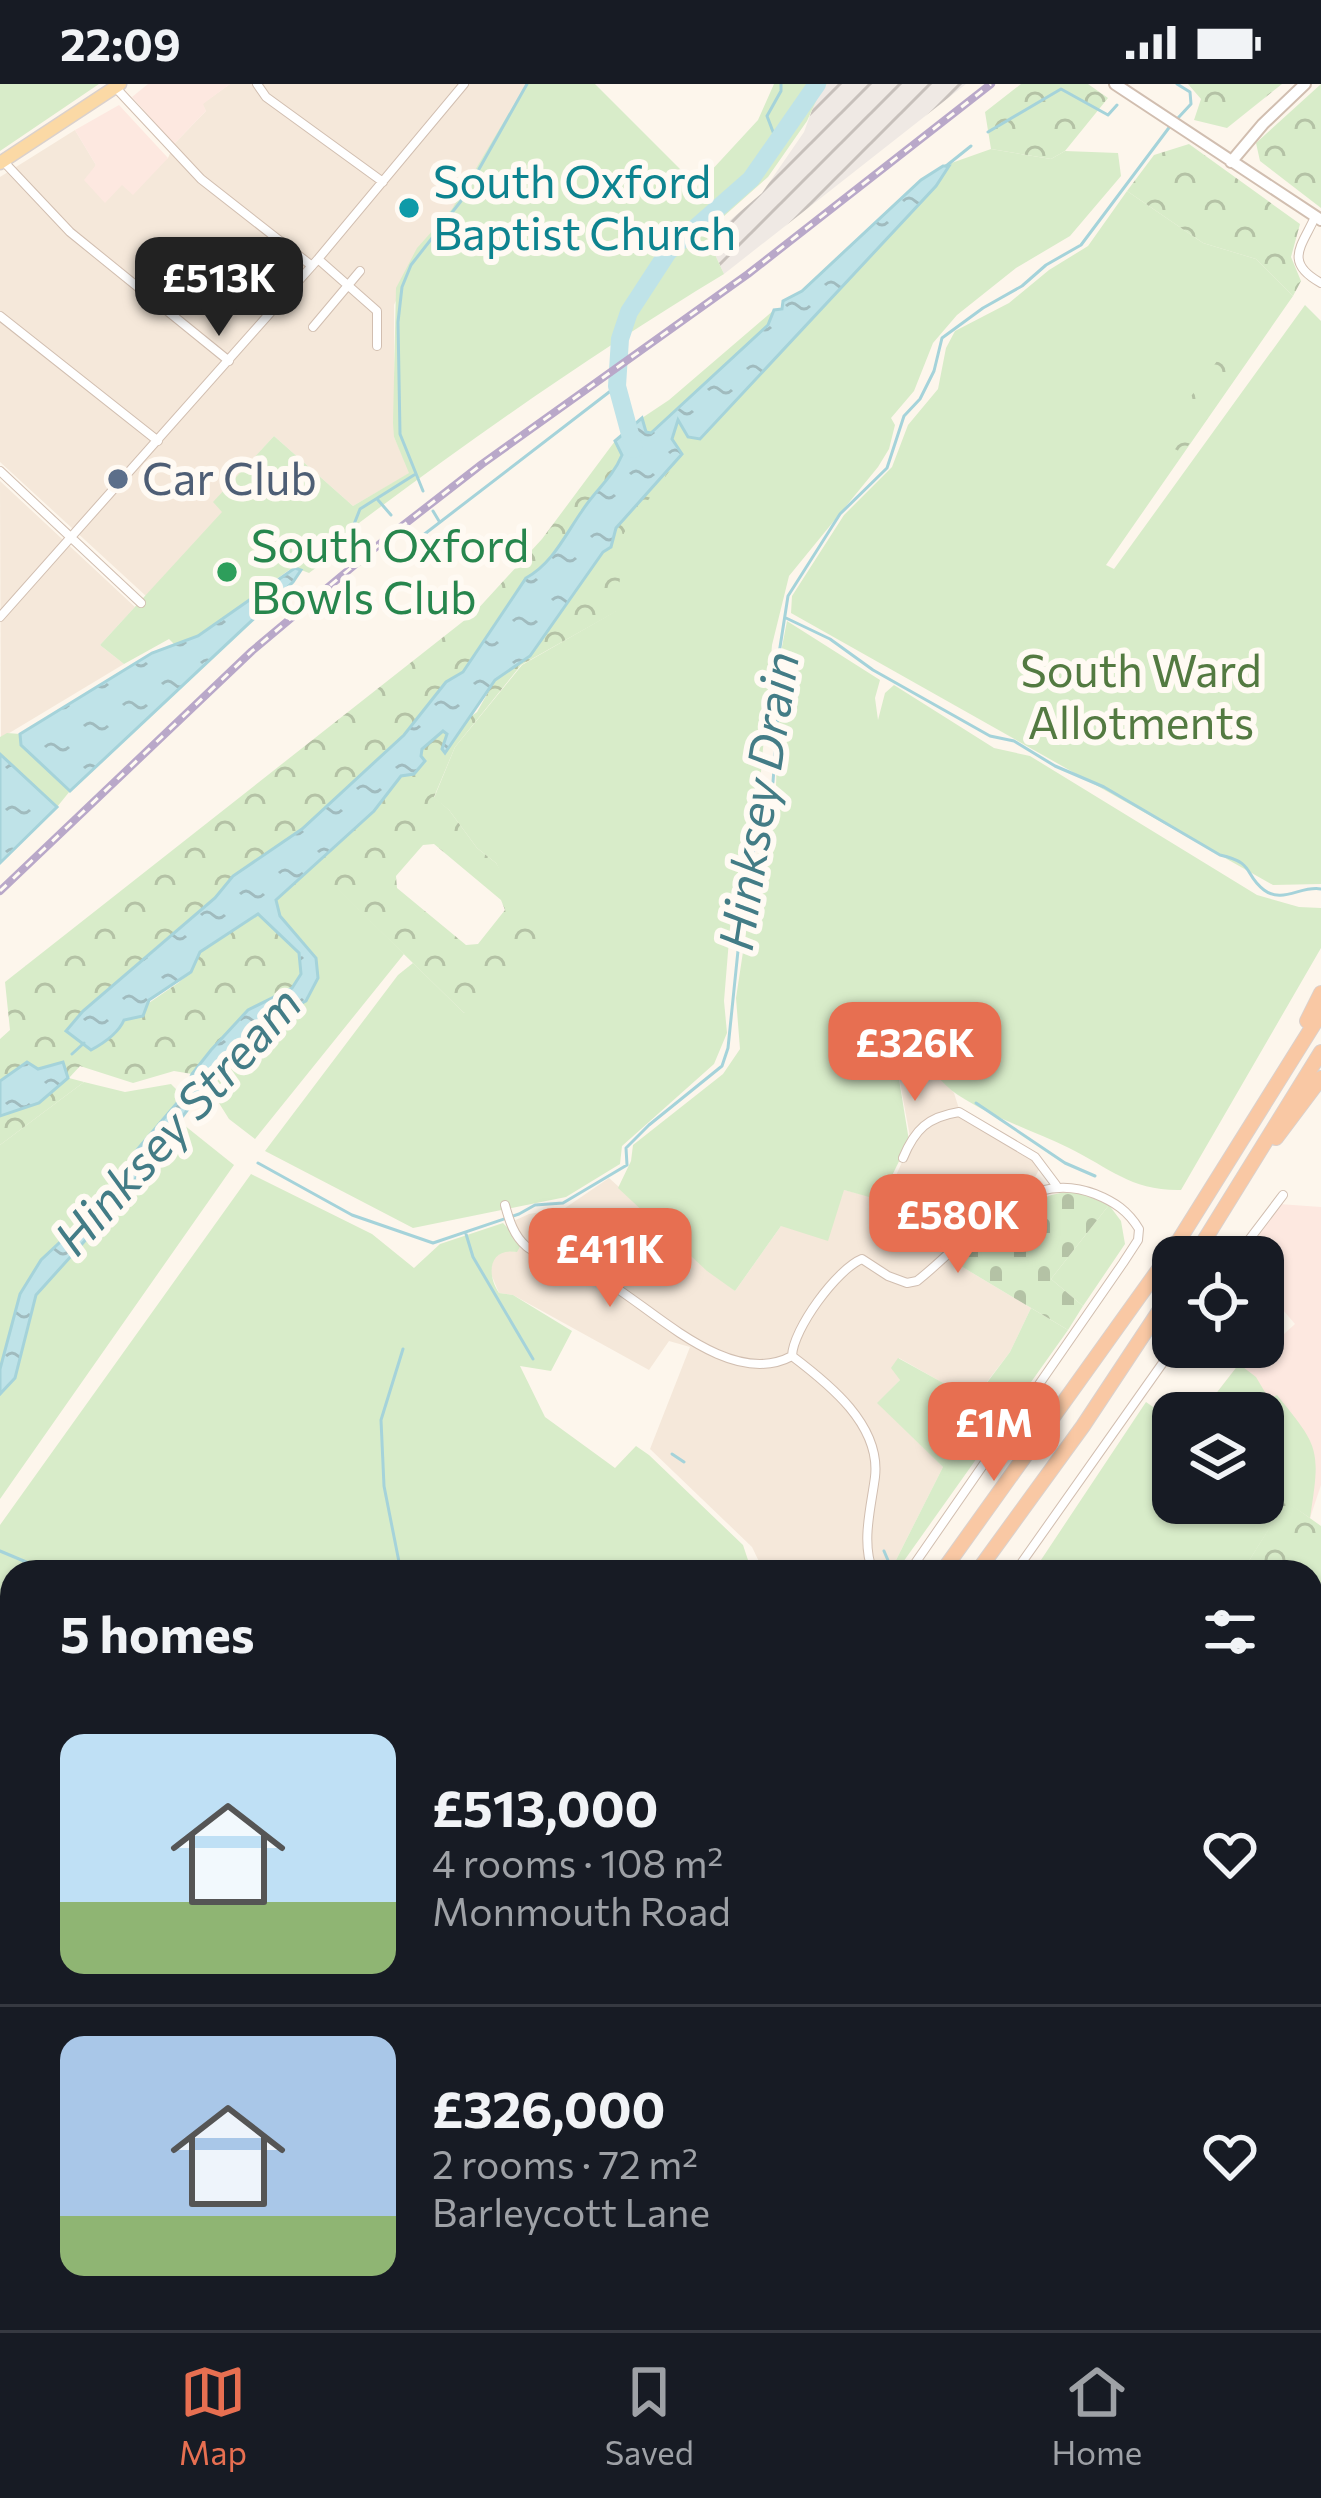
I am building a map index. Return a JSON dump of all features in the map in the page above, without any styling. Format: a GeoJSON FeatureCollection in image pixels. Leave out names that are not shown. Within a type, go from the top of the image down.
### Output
{"type":"FeatureCollection","features":[{"type":"Feature","properties":{"kind":"highway"},"geometry":{"type":"LineString","coordinates":[[1261,1112],[1321,993]]}},
{"type":"Feature","properties":{"kind":"highway"},"geometry":{"type":"LineString","coordinates":[[951,1560],[1139,1299],[1321,1013]]}},
{"type":"Feature","properties":{"kind":"highway"},"geometry":{"type":"LineString","coordinates":[[1208,1236],[1321,1052]]}},
{"type":"Feature","properties":{"kind":"highway"},"geometry":{"type":"LineString","coordinates":[[1250,1170],[1321,1078]]}},
{"type":"Feature","properties":{"kind":"highway"},"geometry":{"type":"LineString","coordinates":[[986,1560],[1084,1426],[1152,1322]]}},
{"type":"Feature","properties":{"kind":"main road"},"geometry":{"type":"LineString","coordinates":[[1,162],[117,86]]}},
{"type":"Feature","properties":{"kind":"street"},"geometry":{"type":"LineString","coordinates":[[257,84],[282,110],[383,183]]}},
{"type":"Feature","properties":{"kind":"street"},"geometry":{"type":"LineString","coordinates":[[0,617],[315,263],[464,84]]}},
{"type":"Feature","properties":{"kind":"street"},"geometry":{"type":"LineString","coordinates":[[1115,84],[1318,219],[1299,243],[1297,255],[1301,267],[1321,283]]}},
{"type":"Feature","properties":{"kind":"street"},"geometry":{"type":"LineString","coordinates":[[1231,162],[1306,84]]}},
{"type":"Feature","properties":{"kind":"street"},"geometry":{"type":"LineString","coordinates":[[117,86],[201,178],[377,311],[377,346]]}},
{"type":"Feature","properties":{"kind":"street"},"geometry":{"type":"LineString","coordinates":[[1,162],[70,232],[229,361]]}},
{"type":"Feature","properties":{"kind":"street"},"geometry":{"type":"LineString","coordinates":[[313,327],[360,271]]}},
{"type":"Feature","properties":{"kind":"street"},"geometry":{"type":"LineString","coordinates":[[0,316],[158,441]]}},
{"type":"Feature","properties":{"kind":"street"},"geometry":{"type":"LineString","coordinates":[[0,471],[141,603]]}},
{"type":"Feature","properties":{"kind":"street"},"geometry":{"type":"LineString","coordinates":[[903,1158],[914,1132],[931,1120],[959,1112],[1035,1157],[1056,1185]]}},
{"type":"Feature","properties":{"kind":"street"},"geometry":{"type":"LineString","coordinates":[[792,1356],[793,1340],[808,1317],[856,1260],[907,1283],[917,1281],[1006,1206],[1030,1192],[1056,1185],[1078,1187],[1126,1210],[1139,1229],[1138,1240],[1123,1263],[917,1560]]}},
{"type":"Feature","properties":{"kind":"street"},"geometry":{"type":"LineString","coordinates":[[1252,1236],[1282,1195]]}},
{"type":"Feature","properties":{"kind":"street"},"geometry":{"type":"LineString","coordinates":[[508,1213],[517,1237],[530,1250],[605,1281],[697,1344],[758,1363],[779,1363],[792,1356]]}},
{"type":"Feature","properties":{"kind":"street"},"geometry":{"type":"LineString","coordinates":[[792,1356],[819,1376],[858,1417],[870,1444],[876,1471],[868,1536],[871,1560]]}},
{"type":"Feature","properties":{"kind":"street"},"geometry":{"type":"LineString","coordinates":[[1023,1560],[1159,1368]]}},
{"type":"Feature","properties":{"kind":"shaded area"},"geometry":{"type":"Polygon","coordinates":[[[148,84],[230,84],[203,104],[206,111],[174,144],[132,97],[148,84]]]}},
{"type":"Feature","properties":{"kind":"shaded area"},"geometry":{"type":"Polygon","coordinates":[[[230,84],[526,84],[453,209],[421,246],[394,305],[394,437],[410,473],[353,506],[274,436],[214,502],[223,512],[146,596],[0,462],[0,177],[75,130],[96,165],[90,175],[122,185],[168,158],[174,144],[206,111],[202,104],[230,84]]]}},
{"type":"Feature","properties":{"kind":"shaded area"},"geometry":{"type":"Polygon","coordinates":[[[827,84],[966,84],[724,274],[708,239],[762,193],[804,132],[819,91],[827,84]]]}},
{"type":"Feature","properties":{"kind":"shaded area"},"geometry":{"type":"Polygon","coordinates":[[[119,105],[168,158],[133,195],[122,185],[105,203],[84,180],[96,165],[75,130],[119,105]]]}},
{"type":"Feature","properties":{"kind":"shaded area"},"geometry":{"type":"Polygon","coordinates":[[[0,481],[135,607],[100,645],[124,664],[1,738],[0,481]]]}},
{"type":"Feature","properties":{"kind":"shaded area"},"geometry":{"type":"Polygon","coordinates":[[[913,1047],[954,1093],[961,1115],[1041,1166],[1034,1179],[949,1252],[954,1262],[1031,1308],[1010,1352],[973,1400],[899,1358],[900,1380],[878,1403],[943,1467],[896,1560],[758,1560],[752,1547],[650,1449],[690,1347],[669,1341],[649,1370],[513,1295],[499,1293],[489,1269],[494,1257],[507,1250],[516,1252],[509,1223],[565,1208],[609,1178],[735,1291],[781,1226],[844,1190],[885,1200],[911,1142],[898,1072],[913,1047]]]}},
{"type":"Feature","properties":{"kind":"shaded area"},"geometry":{"type":"Polygon","coordinates":[[[1279,1204],[1321,1207],[1321,1485],[1310,1518],[1284,1500],[1284,1392],[1217,1392],[1236,1368],[1284,1368],[1284,1334],[1295,1324],[1284,1311],[1284,1236],[1258,1236],[1279,1204]]]}},
{"type":"Feature","properties":{"kind":"green space"},"geometry":{"type":"Polygon","coordinates":[[[0,84],[99,84],[0,151],[0,84]]]}},
{"type":"Feature","properties":{"kind":"green space"},"geometry":{"type":"Polygon","coordinates":[[[526,84],[595,84],[697,186],[758,120],[774,84],[827,84],[768,177],[705,233],[724,274],[578,367],[436,466],[343,535],[348,544],[309,573],[289,570],[198,636],[174,644],[169,639],[124,664],[100,645],[222,512],[213,502],[274,436],[353,506],[409,473],[393,423],[396,288],[417,248],[452,209],[526,84]]]}},
{"type":"Feature","properties":{"kind":"green space"},"geometry":{"type":"Polygon","coordinates":[[[1021,84],[1088,84],[1108,98],[1065,151],[1051,159],[991,149],[985,112],[1021,84]]]}},
{"type":"Feature","properties":{"kind":"green space"},"geometry":{"type":"Polygon","coordinates":[[[1188,84],[1282,84],[1227,128],[1194,120],[1201,99],[1188,84]]]}},
{"type":"Feature","properties":{"kind":"green space"},"geometry":{"type":"Polygon","coordinates":[[[1321,84],[1321,208],[1260,161],[1256,143],[1321,84]]]}},
{"type":"Feature","properties":{"kind":"green space"},"geometry":{"type":"Polygon","coordinates":[[[1189,144],[1300,224],[1291,257],[1301,281],[1293,296],[1256,259],[1203,243],[1127,191],[1154,155],[1189,144]]]}},
{"type":"Feature","properties":{"kind":"green space"},"geometry":{"type":"Polygon","coordinates":[[[991,149],[1051,159],[1065,151],[1118,153],[1121,176],[1070,236],[1016,268],[957,315],[933,343],[914,391],[891,418],[895,425],[889,449],[878,467],[789,576],[772,645],[759,795],[733,891],[724,1001],[727,1033],[714,1064],[622,1146],[620,1164],[566,1197],[413,1228],[265,1151],[398,975],[413,963],[464,1013],[517,904],[496,863],[434,798],[455,747],[522,665],[616,611],[623,533],[662,479],[603,552],[289,890],[323,874],[404,954],[255,1139],[229,1119],[207,1084],[271,1019],[306,1001],[315,958],[280,916],[215,898],[622,455],[615,441],[642,418],[646,432],[768,325],[783,301],[802,291],[921,180],[943,166],[991,149]]]}},
{"type":"Feature","properties":{"kind":"green space","name":"South Ward Allotments"},"geometry":{"type":"Polygon","coordinates":[[[1127,191],[1203,243],[1256,259],[1293,296],[1106,565],[1114,569],[1305,305],[1321,321],[1321,884],[1273,885],[791,613],[792,596],[844,515],[892,467],[908,425],[938,389],[946,348],[955,331],[1009,303],[1088,246],[1127,191]]]}},
{"type":"Feature","properties":{"kind":"green space"},"geometry":{"type":"Polygon","coordinates":[[[774,310],[768,325],[646,433],[642,418],[774,310]]]}},
{"type":"Feature","properties":{"kind":"green space"},"geometry":{"type":"Polygon","coordinates":[[[1223,353],[1245,364],[1183,453],[1158,441],[1223,353]]]}},
{"type":"Feature","properties":{"kind":"green space"},"geometry":{"type":"Polygon","coordinates":[[[615,441],[622,455],[613,470],[551,557],[526,578],[463,672],[446,682],[404,735],[302,829],[233,876],[215,898],[67,1031],[90,1050],[100,1044],[124,1020],[191,972],[200,952],[258,914],[299,953],[301,974],[292,988],[248,1010],[192,1074],[174,1071],[133,1083],[80,1066],[69,1078],[84,1082],[0,1145],[0,1116],[53,1064],[38,1069],[27,1062],[0,1081],[0,1039],[10,1030],[5,982],[475,612],[542,539],[615,441]]]}},
{"type":"Feature","properties":{"kind":"green space"},"geometry":{"type":"Polygon","coordinates":[[[682,454],[624,533],[617,611],[521,665],[455,747],[434,797],[496,863],[521,903],[549,928],[464,1013],[323,875],[284,893],[374,811],[422,749],[477,712],[495,680],[530,656],[611,547],[616,528],[682,454]],[[434,844],[423,845],[396,876],[397,888],[466,945],[478,944],[505,910],[501,900],[434,844]]]}},
{"type":"Feature","properties":{"kind":"green space"},"geometry":{"type":"Polygon","coordinates":[[[787,621],[880,680],[875,698],[878,720],[885,693],[894,685],[994,748],[1030,756],[1257,895],[1321,908],[1321,948],[1181,1190],[1134,1182],[985,1110],[952,1090],[913,1047],[898,1073],[909,1141],[880,1200],[844,1190],[828,1241],[781,1226],[735,1291],[618,1188],[633,1145],[723,1074],[740,1049],[736,998],[761,833],[776,786],[780,657],[787,621]]]}},
{"type":"Feature","properties":{"kind":"green space"},"geometry":{"type":"Polygon","coordinates":[[[20,734],[21,745],[70,791],[57,807],[0,754],[0,737],[20,734]]]}},
{"type":"Feature","properties":{"kind":"green space"},"geometry":{"type":"Polygon","coordinates":[[[84,1082],[125,1092],[171,1084],[183,1096],[90,1214],[41,1260],[0,1369],[0,1145],[84,1082]]]}},
{"type":"Feature","properties":{"kind":"green space"},"geometry":{"type":"Polygon","coordinates":[[[179,1121],[234,1165],[0,1499],[0,1394],[15,1377],[36,1295],[109,1214],[179,1121]]]}},
{"type":"Feature","properties":{"kind":"green space"},"geometry":{"type":"Polygon","coordinates":[[[251,1174],[372,1234],[414,1268],[440,1244],[503,1223],[522,1243],[517,1252],[501,1254],[493,1264],[492,1278],[499,1293],[513,1295],[572,1331],[551,1371],[520,1366],[545,1417],[615,1468],[636,1446],[649,1455],[743,1545],[748,1560],[0,1560],[0,1525],[251,1174]]]}},
{"type":"Feature","properties":{"kind":"green space"},"geometry":{"type":"Polygon","coordinates":[[[1076,1191],[1109,1205],[1051,1279],[1083,1306],[1068,1330],[954,1262],[994,1225],[1024,1206],[1076,1191]]]}},
{"type":"Feature","properties":{"kind":"green space"},"geometry":{"type":"Polygon","coordinates":[[[1109,1205],[1121,1221],[1125,1244],[1083,1306],[1051,1279],[1109,1205]]]}},
{"type":"Feature","properties":{"kind":"green space"},"geometry":{"type":"Polygon","coordinates":[[[1031,1308],[1068,1330],[905,1560],[896,1560],[943,1467],[877,1403],[900,1380],[891,1368],[898,1358],[974,1400],[1010,1352],[1031,1308]]]}},
{"type":"Feature","properties":{"kind":"green space"},"geometry":{"type":"Polygon","coordinates":[[[1236,1368],[1256,1377],[1265,1392],[1217,1392],[1236,1368]]]}},
{"type":"Feature","properties":{"kind":"green space"},"geometry":{"type":"Polygon","coordinates":[[[1146,1402],[1152,1406],[1152,1524],[1272,1524],[1250,1560],[1041,1560],[1146,1402]]]}},
{"type":"Feature","properties":{"kind":"green space"},"geometry":{"type":"Polygon","coordinates":[[[1284,1404],[1309,1438],[1315,1462],[1310,1518],[1286,1502],[1284,1505],[1284,1404]]]}},
{"type":"Feature","properties":{"kind":"green space"},"geometry":{"type":"Polygon","coordinates":[[[1286,1501],[1321,1526],[1321,1560],[1249,1560],[1272,1524],[1284,1524],[1286,1501]]]}},
{"type":"Feature","properties":{"kind":"water"},"geometry":{"type":"Polygon","coordinates":[[[949,166],[936,186],[700,439],[688,437],[678,420],[672,439],[682,454],[616,528],[611,547],[530,656],[495,680],[445,753],[447,734],[443,731],[422,749],[425,761],[414,774],[401,776],[374,811],[276,900],[280,916],[316,958],[318,978],[306,1001],[271,1019],[207,1084],[109,1214],[36,1295],[15,1378],[0,1394],[0,1369],[20,1294],[41,1260],[90,1214],[183,1096],[192,1074],[211,1050],[248,1010],[292,988],[301,974],[299,953],[258,914],[200,952],[191,972],[149,1000],[143,1016],[124,1020],[101,1044],[91,1050],[66,1031],[215,898],[233,876],[302,829],[404,735],[446,682],[463,672],[526,578],[551,557],[613,471],[622,455],[615,441],[642,418],[646,432],[651,433],[768,325],[783,301],[802,291],[921,180],[949,166]]]}},
{"type":"Feature","properties":{"kind":"water"},"geometry":{"type":"Polygon","coordinates":[[[295,568],[301,570],[293,582],[70,791],[21,745],[20,734],[152,653],[198,636],[295,568]]]}},
{"type":"Feature","properties":{"kind":"water"},"geometry":{"type":"Polygon","coordinates":[[[0,754],[57,807],[0,863],[0,754]]]}},
{"type":"Feature","properties":{"kind":"water"},"geometry":{"type":"Polygon","coordinates":[[[27,1062],[38,1069],[63,1062],[68,1078],[39,1103],[0,1116],[0,1081],[27,1062]]]}},
{"type":"Feature","properties":{"kind":"waterway"},"geometry":{"type":"LineString","coordinates":[[423,491],[400,434],[402,287],[411,265],[461,201],[527,84]]}},
{"type":"Feature","properties":{"kind":"waterway"},"geometry":{"type":"LineString","coordinates":[[778,145],[767,116],[781,84]]}},
{"type":"Feature","properties":{"kind":"waterway","name":"Hinksey Stream"},"geometry":{"type":"LineString","coordinates":[[634,449],[617,386],[620,339],[629,312],[668,252],[751,179],[817,84]]}},
{"type":"Feature","properties":{"kind":"waterway","name":"Hinksey Drain"},"geometry":{"type":"LineString","coordinates":[[1177,84],[1190,92],[1191,104],[1178,118]]}},
{"type":"Feature","properties":{"kind":"waterway"},"geometry":{"type":"LineString","coordinates":[[988,132],[1061,89],[1108,115],[1117,105]]}},
{"type":"Feature","properties":{"kind":"waterway","name":"Hinksey Drain"},"geometry":{"type":"LineString","coordinates":[[258,1163],[352,1215],[433,1243],[535,1205],[563,1203],[627,1165],[626,1148],[722,1066],[728,1048],[743,902],[773,782],[778,660],[788,596],[840,514],[887,468],[904,416],[920,399],[934,371],[942,338],[1081,245],[1171,125]]}},
{"type":"Feature","properties":{"kind":"waterway"},"geometry":{"type":"LineString","coordinates":[[946,166],[971,146]]}},
{"type":"Feature","properties":{"kind":"waterway"},"geometry":{"type":"LineString","coordinates":[[404,530],[409,536],[422,536],[617,386]]}},
{"type":"Feature","properties":{"kind":"waterway"},"geometry":{"type":"LineString","coordinates":[[349,537],[360,509],[414,475]]}},
{"type":"Feature","properties":{"kind":"waterway"},"geometry":{"type":"LineString","coordinates":[[378,500],[391,515]]}},
{"type":"Feature","properties":{"kind":"waterway"},"geometry":{"type":"LineString","coordinates":[[433,511],[439,521]]}},
{"type":"Feature","properties":{"kind":"waterway"},"geometry":{"type":"LineString","coordinates":[[786,618],[830,639],[873,670],[990,736],[1014,741],[1239,862],[1271,894],[1321,889]]}},
{"type":"Feature","properties":{"kind":"waterway"},"geometry":{"type":"LineString","coordinates":[[72,1054],[84,1043]]}},
{"type":"Feature","properties":{"kind":"waterway"},"geometry":{"type":"LineString","coordinates":[[976,1103],[1065,1163],[1095,1176]]}},
{"type":"Feature","properties":{"kind":"waterway"},"geometry":{"type":"LineString","coordinates":[[466,1234],[473,1257],[533,1359]]}},
{"type":"Feature","properties":{"kind":"waterway"},"geometry":{"type":"LineString","coordinates":[[399,1560],[384,1486],[381,1420],[403,1349]]}},
{"type":"Feature","properties":{"kind":"waterway"},"geometry":{"type":"LineString","coordinates":[[672,1454],[684,1462]]}},
{"type":"Feature","properties":{"kind":"waterway"},"geometry":{"type":"LineString","coordinates":[[0,1551],[21,1560]]}},
{"type":"Feature","properties":{"kind":"waterway"},"geometry":{"type":"LineString","coordinates":[[884,1551],[888,1560]]}},
{"type":"Feature","properties":{"kind":"railway"},"geometry":{"type":"LineString","coordinates":[[0,891],[252,651],[388,537],[748,274],[991,84]]}},
{"type":"Feature","properties":{"kind":"place","name":"South Oxford Baptist Church"},"geometry":{"type":"Point","coordinates":[409,208]}},
{"type":"Feature","properties":{"kind":"place","name":"Car Club"},"geometry":{"type":"Point","coordinates":[118,479]}},
{"type":"Feature","properties":{"kind":"place","name":"South Oxford Bowls Club"},"geometry":{"type":"Point","coordinates":[227,572]}}]}
